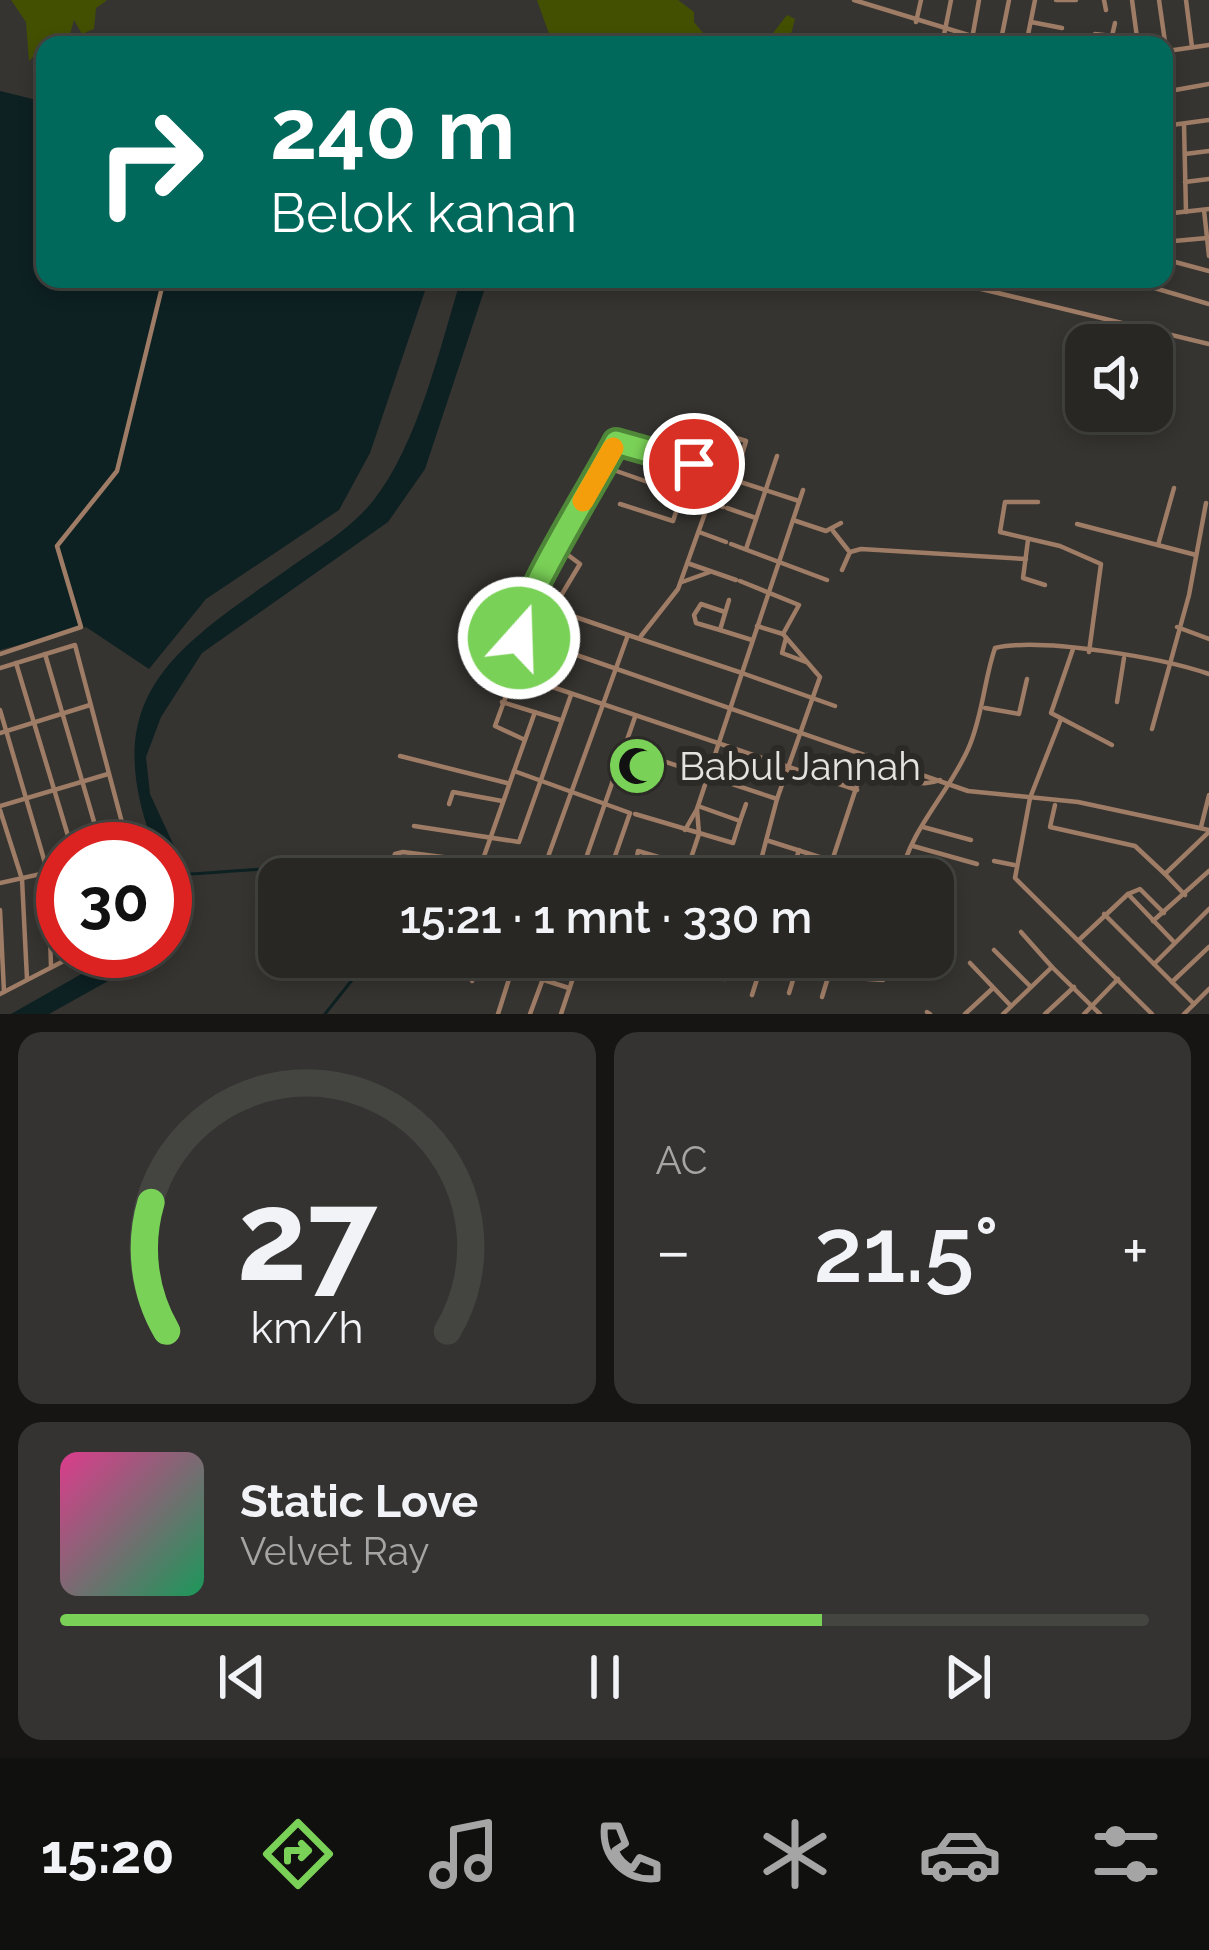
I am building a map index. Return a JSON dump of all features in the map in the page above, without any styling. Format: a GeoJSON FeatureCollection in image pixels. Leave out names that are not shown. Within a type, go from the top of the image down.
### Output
{"type":"FeatureCollection","features":[{"type":"Feature","properties":{"kind":"street"},"geometry":{"type":"LineString","coordinates":[[854,0],[961,36]]}},
{"type":"Feature","properties":{"kind":"street"},"geometry":{"type":"LineString","coordinates":[[887,11],[889,0]]}},
{"type":"Feature","properties":{"kind":"street"},"geometry":{"type":"LineString","coordinates":[[916,22],[921,0]]}},
{"type":"Feature","properties":{"kind":"street"},"geometry":{"type":"LineString","coordinates":[[943,36],[950,0]]}},
{"type":"Feature","properties":{"kind":"street"},"geometry":{"type":"LineString","coordinates":[[972,36],[979,0]]}},
{"type":"Feature","properties":{"kind":"street"},"geometry":{"type":"LineString","coordinates":[[1002,36],[1009,0]]}},
{"type":"Feature","properties":{"kind":"street"},"geometry":{"type":"LineString","coordinates":[[1028,36],[1035,0]]}},
{"type":"Feature","properties":{"kind":"street"},"geometry":{"type":"LineString","coordinates":[[1056,0],[1076,0]]}},
{"type":"Feature","properties":{"kind":"street"},"geometry":{"type":"LineString","coordinates":[[1104,0],[1106,10]]}},
{"type":"Feature","properties":{"kind":"street"},"geometry":{"type":"LineString","coordinates":[[1132,0],[1137,36]]}},
{"type":"Feature","properties":{"kind":"street"},"geometry":{"type":"LineString","coordinates":[[1159,0],[1163,36]]}},
{"type":"Feature","properties":{"kind":"street"},"geometry":{"type":"LineString","coordinates":[[1186,0],[1192,47]]}},
{"type":"Feature","properties":{"kind":"street"},"geometry":{"type":"LineString","coordinates":[[1031,22],[1062,28]]}},
{"type":"Feature","properties":{"kind":"street"},"geometry":{"type":"LineString","coordinates":[[1089,36],[1112,36],[1114,23]]}},
{"type":"Feature","properties":{"kind":"street"},"geometry":{"type":"LineString","coordinates":[[1173,50],[1209,45]]}},
{"type":"Feature","properties":{"kind":"street"},"geometry":{"type":"LineString","coordinates":[[1173,90],[1209,85]]}},
{"type":"Feature","properties":{"kind":"street"},"geometry":{"type":"LineString","coordinates":[[1173,125],[1209,120]]}},
{"type":"Feature","properties":{"kind":"street"},"geometry":{"type":"LineString","coordinates":[[1184,124],[1186,212]]}},
{"type":"Feature","properties":{"kind":"street"},"geometry":{"type":"LineString","coordinates":[[1185,154],[1209,151]]}},
{"type":"Feature","properties":{"kind":"street"},"geometry":{"type":"LineString","coordinates":[[1185,182],[1209,179]]}},
{"type":"Feature","properties":{"kind":"street"},"geometry":{"type":"LineString","coordinates":[[1173,213],[1206,210],[1209,256]]}},
{"type":"Feature","properties":{"kind":"street"},"geometry":{"type":"LineString","coordinates":[[1174,241],[1208,238]]}},
{"type":"Feature","properties":{"kind":"street"},"geometry":{"type":"LineString","coordinates":[[1173,261],[1209,271]]}},
{"type":"Feature","properties":{"kind":"street"},"geometry":{"type":"LineString","coordinates":[[0,654],[81,627],[57,547],[117,471],[162,288]]}},
{"type":"Feature","properties":{"kind":"street"},"geometry":{"type":"LineString","coordinates":[[977,288],[1209,344]]}},
{"type":"Feature","properties":{"kind":"street"},"geometry":{"type":"LineString","coordinates":[[1155,288],[1209,304]]}},
{"type":"Feature","properties":{"kind":"street"},"geometry":{"type":"LineString","coordinates":[[674,457],[685,424]]}},
{"type":"Feature","properties":{"kind":"street"},"geometry":{"type":"LineString","coordinates":[[704,467],[717,432],[746,441],[735,478]]}},
{"type":"Feature","properties":{"kind":"street"},"geometry":{"type":"LineString","coordinates":[[799,501],[620,441],[556,546],[554,560],[516,627],[519,638],[942,782],[1209,831],[1165,874]]}},
{"type":"Feature","properties":{"kind":"street"},"geometry":{"type":"LineString","coordinates":[[746,549],[777,455]]}},
{"type":"Feature","properties":{"kind":"street"},"geometry":{"type":"LineString","coordinates":[[620,504],[675,522],[694,464]]}},
{"type":"Feature","properties":{"kind":"street"},"geometry":{"type":"LineString","coordinates":[[604,466],[682,494]]}},
{"type":"Feature","properties":{"kind":"street"},"geometry":{"type":"LineString","coordinates":[[1158,545],[1174,488]]}},
{"type":"Feature","properties":{"kind":"street"},"geometry":{"type":"LineString","coordinates":[[685,830],[698,808],[803,490]]}},
{"type":"Feature","properties":{"kind":"street"},"geometry":{"type":"LineString","coordinates":[[1038,502],[1007,501],[1002,506],[1000,532],[1060,545],[1101,564],[1089,652]]}},
{"type":"Feature","properties":{"kind":"street"},"geometry":{"type":"LineString","coordinates":[[639,638],[682,581],[709,502],[757,518]]}},
{"type":"Feature","properties":{"kind":"street"},"geometry":{"type":"LineString","coordinates":[[1152,729],[1206,503]]}},
{"type":"Feature","properties":{"kind":"street"},"geometry":{"type":"LineString","coordinates":[[793,520],[833,531],[850,552],[1026,559]]}},
{"type":"Feature","properties":{"kind":"street"},"geometry":{"type":"LineString","coordinates":[[833,531],[841,523]]}},
{"type":"Feature","properties":{"kind":"street"},"geometry":{"type":"LineString","coordinates":[[1077,524],[1158,545],[1209,551]]}},
{"type":"Feature","properties":{"kind":"street"},"geometry":{"type":"LineString","coordinates":[[699,532],[827,580]]}},
{"type":"Feature","properties":{"kind":"street"},"geometry":{"type":"LineString","coordinates":[[1028,540],[1026,581],[1045,585]]}},
{"type":"Feature","properties":{"kind":"street"},"geometry":{"type":"LineString","coordinates":[[524,739],[496,728],[515,672],[580,564],[556,546]]}},
{"type":"Feature","properties":{"kind":"street"},"geometry":{"type":"LineString","coordinates":[[842,570],[850,552]]}},
{"type":"Feature","properties":{"kind":"street"},"geometry":{"type":"LineString","coordinates":[[689,564],[810,608]]}},
{"type":"Feature","properties":{"kind":"street"},"geometry":{"type":"LineString","coordinates":[[682,581],[710,572]]}},
{"type":"Feature","properties":{"kind":"street"},"geometry":{"type":"LineString","coordinates":[[720,630],[729,600]]}},
{"type":"Feature","properties":{"kind":"street"},"geometry":{"type":"LineString","coordinates":[[725,612],[701,604],[694,615],[696,622],[752,640]]}},
{"type":"Feature","properties":{"kind":"street"},"geometry":{"type":"LineString","coordinates":[[800,604],[785,636],[783,655],[809,663]]}},
{"type":"Feature","properties":{"kind":"street"},"geometry":{"type":"LineString","coordinates":[[552,609],[835,706]]}},
{"type":"Feature","properties":{"kind":"street"},"geometry":{"type":"LineString","coordinates":[[652,625],[652,643]]}},
{"type":"Feature","properties":{"kind":"street"},"geometry":{"type":"LineString","coordinates":[[757,626],[785,636],[820,677],[786,766],[763,858]]}},
{"type":"Feature","properties":{"kind":"street"},"geometry":{"type":"LineString","coordinates":[[1177,627],[1209,639]]}},
{"type":"Feature","properties":{"kind":"street"},"geometry":{"type":"LineString","coordinates":[[546,858],[628,635]]}},
{"type":"Feature","properties":{"kind":"street"},"geometry":{"type":"LineString","coordinates":[[0,668],[75,645],[121,822]]}},
{"type":"Feature","properties":{"kind":"street"},"geometry":{"type":"LineString","coordinates":[[908,858],[942,782],[969,748],[984,707],[995,647],[1073,649],[1169,662],[1209,674]]}},
{"type":"Feature","properties":{"kind":"street"},"geometry":{"type":"LineString","coordinates":[[1073,649],[1051,708],[1053,717],[1112,746]]}},
{"type":"Feature","properties":{"kind":"street"},"geometry":{"type":"LineString","coordinates":[[45,654],[94,822]]}},
{"type":"Feature","properties":{"kind":"street"},"geometry":{"type":"LineString","coordinates":[[1117,702],[1124,658]]}},
{"type":"Feature","properties":{"kind":"street"},"geometry":{"type":"LineString","coordinates":[[16,663],[64,822]]}},
{"type":"Feature","properties":{"kind":"street"},"geometry":{"type":"LineString","coordinates":[[515,672],[856,790]]}},
{"type":"Feature","properties":{"kind":"street"},"geometry":{"type":"LineString","coordinates":[[984,707],[1017,716],[1028,680]]}},
{"type":"Feature","properties":{"kind":"street"},"geometry":{"type":"LineString","coordinates":[[414,826],[515,842],[522,834],[572,695]]}},
{"type":"Feature","properties":{"kind":"street"},"geometry":{"type":"LineString","coordinates":[[502,702],[562,721]]}},
{"type":"Feature","properties":{"kind":"street"},"geometry":{"type":"LineString","coordinates":[[3,732],[90,704]]}},
{"type":"Feature","properties":{"kind":"street"},"geometry":{"type":"LineString","coordinates":[[0,710],[36,833]]}},
{"type":"Feature","properties":{"kind":"street"},"geometry":{"type":"LineString","coordinates":[[483,858],[535,712]]}},
{"type":"Feature","properties":{"kind":"street"},"geometry":{"type":"LineString","coordinates":[[586,858],[636,716]]}},
{"type":"Feature","properties":{"kind":"street"},"geometry":{"type":"LineString","coordinates":[[1061,719],[1030,798],[1014,865],[1018,884],[1152,1014]]}},
{"type":"Feature","properties":{"kind":"street"},"geometry":{"type":"LineString","coordinates":[[624,748],[778,799]]}},
{"type":"Feature","properties":{"kind":"street"},"geometry":{"type":"LineString","coordinates":[[832,858],[868,755]]}},
{"type":"Feature","properties":{"kind":"street"},"geometry":{"type":"LineString","coordinates":[[400,756],[507,783]]}},
{"type":"Feature","properties":{"kind":"street"},"geometry":{"type":"LineString","coordinates":[[514,771],[732,844],[746,804]]}},
{"type":"Feature","properties":{"kind":"street"},"geometry":{"type":"LineString","coordinates":[[26,979],[22,879],[0,808],[108,774]]}},
{"type":"Feature","properties":{"kind":"street"},"geometry":{"type":"LineString","coordinates":[[449,804],[456,792],[502,800]]}},
{"type":"Feature","properties":{"kind":"street"},"geometry":{"type":"LineString","coordinates":[[1201,826],[1209,795]]}},
{"type":"Feature","properties":{"kind":"street"},"geometry":{"type":"LineString","coordinates":[[1056,802],[1050,827],[1135,846],[1185,895]]}},
{"type":"Feature","properties":{"kind":"street"},"geometry":{"type":"LineString","coordinates":[[698,808],[740,821]]}},
{"type":"Feature","properties":{"kind":"street"},"geometry":{"type":"LineString","coordinates":[[691,858],[699,834],[698,808]]}},
{"type":"Feature","properties":{"kind":"street"},"geometry":{"type":"LineString","coordinates":[[615,858],[632,813]]}},
{"type":"Feature","properties":{"kind":"street"},"geometry":{"type":"LineString","coordinates":[[923,827],[971,840]]}},
{"type":"Feature","properties":{"kind":"street"},"geometry":{"type":"LineString","coordinates":[[769,841],[828,858]]}},
{"type":"Feature","properties":{"kind":"street"},"geometry":{"type":"LineString","coordinates":[[913,846],[977,864]]}},
{"type":"Feature","properties":{"kind":"street"},"geometry":{"type":"LineString","coordinates":[[797,858],[799,850]]}},
{"type":"Feature","properties":{"kind":"street"},"geometry":{"type":"LineString","coordinates":[[637,858],[638,851],[661,858]]}},
{"type":"Feature","properties":{"kind":"street"},"geometry":{"type":"LineString","coordinates":[[394,858],[404,852],[447,858]]}},
{"type":"Feature","properties":{"kind":"street"},"geometry":{"type":"LineString","coordinates":[[994,861],[1014,865]]}},
{"type":"Feature","properties":{"kind":"street"},"geometry":{"type":"LineString","coordinates":[[1153,921],[1209,871]]}},
{"type":"Feature","properties":{"kind":"street"},"geometry":{"type":"LineString","coordinates":[[0,883],[36,876]]}},
{"type":"Feature","properties":{"kind":"street"},"geometry":{"type":"LineString","coordinates":[[1079,940],[1104,914],[1140,889],[1164,913]]}},
{"type":"Feature","properties":{"kind":"street"},"geometry":{"type":"LineString","coordinates":[[1128,895],[1174,943]]}},
{"type":"Feature","properties":{"kind":"street"},"geometry":{"type":"LineString","coordinates":[[1154,964],[1209,909]]}},
{"type":"Feature","properties":{"kind":"street"},"geometry":{"type":"LineString","coordinates":[[0,910],[2,993],[36,974]]}},
{"type":"Feature","properties":{"kind":"street"},"geometry":{"type":"LineString","coordinates":[[1104,914],[1193,1004]]}},
{"type":"Feature","properties":{"kind":"street"},"geometry":{"type":"LineString","coordinates":[[1021,932],[1100,1014]]}},
{"type":"Feature","properties":{"kind":"street"},"geometry":{"type":"LineString","coordinates":[[1172,982],[1209,947]]}},
{"type":"Feature","properties":{"kind":"street"},"geometry":{"type":"LineString","coordinates":[[994,950],[1030,986]]}},
{"type":"Feature","properties":{"kind":"street"},"geometry":{"type":"LineString","coordinates":[[970,964],[1011,1006]]}},
{"type":"Feature","properties":{"kind":"street"},"geometry":{"type":"LineString","coordinates":[[1003,1014],[1052,967]]}},
{"type":"Feature","properties":{"kind":"street"},"geometry":{"type":"LineString","coordinates":[[498,1014],[509,978]]}},
{"type":"Feature","properties":{"kind":"street"},"geometry":{"type":"LineString","coordinates":[[540,978],[569,988]]}},
{"type":"Feature","properties":{"kind":"street"},"geometry":{"type":"LineString","coordinates":[[562,1014],[573,978]]}},
{"type":"Feature","properties":{"kind":"street"},"geometry":{"type":"LineString","coordinates":[[752,995],[757,978]]}},
{"type":"Feature","properties":{"kind":"street"},"geometry":{"type":"LineString","coordinates":[[789,993],[794,978]]}},
{"type":"Feature","properties":{"kind":"street"},"geometry":{"type":"LineString","coordinates":[[822,997],[828,978]]}},
{"type":"Feature","properties":{"kind":"street"},"geometry":{"type":"LineString","coordinates":[[865,978],[883,980]]}},
{"type":"Feature","properties":{"kind":"street"},"geometry":{"type":"LineString","coordinates":[[530,1014],[544,979]]}},
{"type":"Feature","properties":{"kind":"street"},"geometry":{"type":"LineString","coordinates":[[1084,1014],[1118,979]]}},
{"type":"Feature","properties":{"kind":"street"},"geometry":{"type":"LineString","coordinates":[[1045,1014],[1074,987]]}},
{"type":"Feature","properties":{"kind":"street"},"geometry":{"type":"LineString","coordinates":[[965,1014],[993,988]]}},
{"type":"Feature","properties":{"kind":"street"},"geometry":{"type":"LineString","coordinates":[[1184,1014],[1209,989]]}},
{"type":"Feature","properties":{"kind":"green space"},"geometry":{"type":"Polygon","coordinates":[[[11,0],[106,0],[96,8],[94,29],[82,34],[74,20],[70,36],[36,36],[36,54],[29,61],[26,22],[11,0]]]}},
{"type":"Feature","properties":{"kind":"green space"},"geometry":{"type":"Polygon","coordinates":[[[537,0],[678,0],[694,12],[694,22],[706,36],[550,36],[537,0]]]}},
{"type":"Feature","properties":{"kind":"green space"},"geometry":{"type":"Polygon","coordinates":[[[787,15],[795,19],[790,36],[771,36],[787,15]]]}},
{"type":"Feature","properties":{"kind":"shaded area"},"geometry":{"type":"Polygon","coordinates":[[[0,91],[36,100],[36,288],[426,288],[370,453],[339,510],[206,599],[149,669],[86,627],[0,650],[0,91]]]}},
{"type":"Feature","properties":{"kind":"shaded area"},"geometry":{"type":"Polygon","coordinates":[[[458,288],[485,288],[425,469],[388,522],[202,653],[161,717],[146,757],[150,794],[163,822],[147,822],[135,750],[142,712],[158,679],[215,621],[356,519],[389,478],[415,424],[458,288]]]}},
{"type":"Feature","properties":{"kind":"shaded area"},"geometry":{"type":"Polygon","coordinates":[[[74,978],[114,978],[49,1014],[11,1014],[74,978]]]}},
{"type":"Feature","properties":{"kind":"waterway"},"geometry":{"type":"LineString","coordinates":[[192,874],[258,870]]}},
{"type":"Feature","properties":{"kind":"waterway"},"geometry":{"type":"LineString","coordinates":[[325,1014],[354,978]]}},
{"type":"Feature","properties":{"kind":"slow traffic"},"geometry":{"type":"LineString","coordinates":[[583,501],[613,448]]}},
{"type":"Feature","properties":{"kind":"place","name":"Babul Jannah"},"geometry":{"type":"Point","coordinates":[637,766]}},
{"type":"Feature","properties":{"kind":"route"},"geometry":{"type":"LineString","coordinates":[[519,638],[519,620],[554,560],[560,534],[616,442],[694,464]]}}]}
